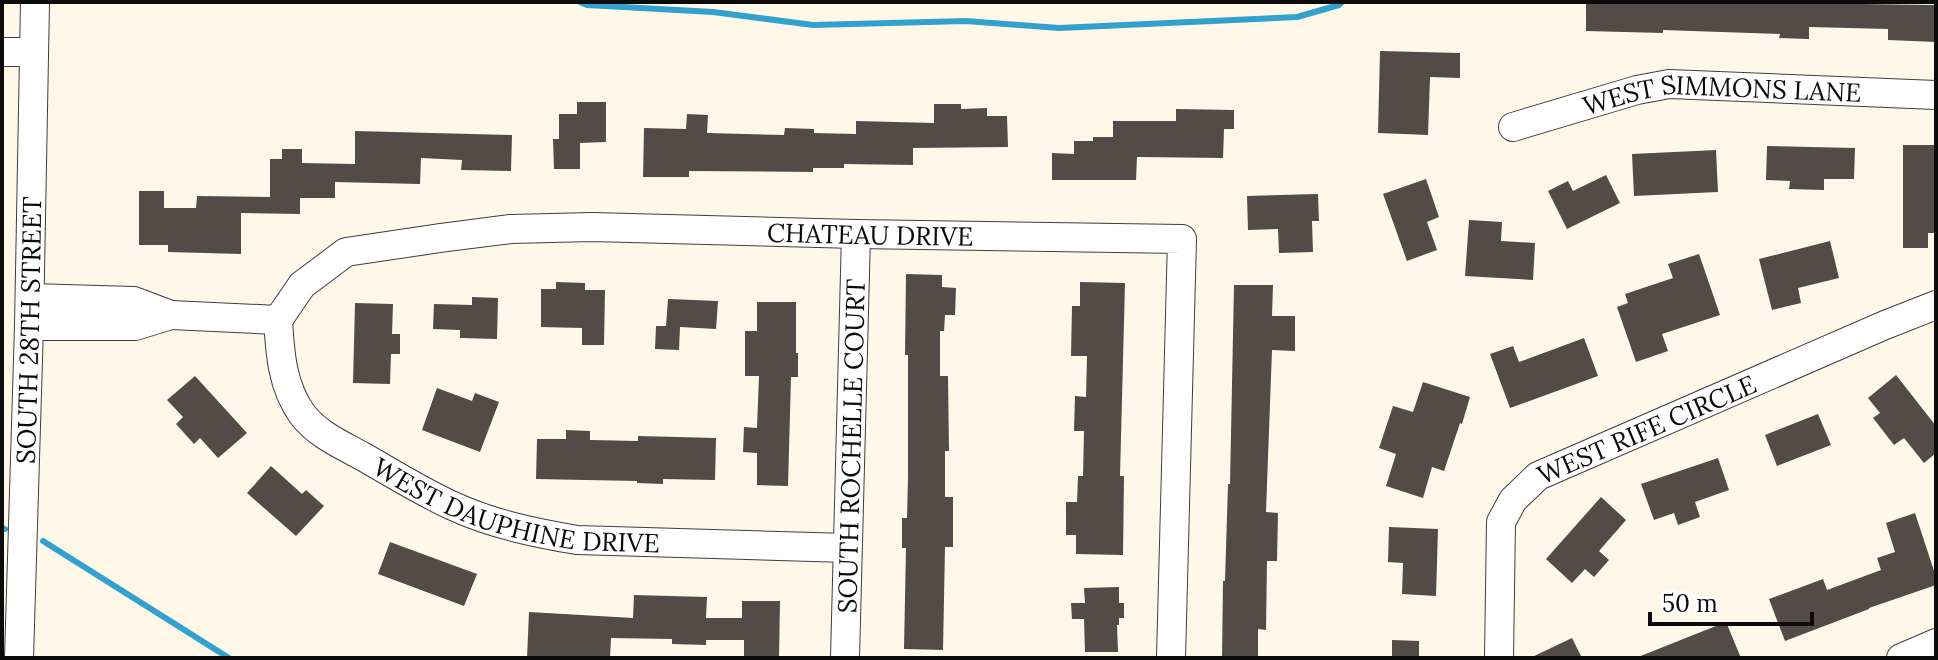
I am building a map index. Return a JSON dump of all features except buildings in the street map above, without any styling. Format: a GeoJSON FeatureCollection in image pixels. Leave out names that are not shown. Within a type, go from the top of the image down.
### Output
{"type":"FeatureCollection","features":[{"type":"Feature","properties":{"kind":"street","name":"SOUTH 28TH STREET"},"geometry":{"type":"LineString","coordinates":[[19,658],[12,577],[29,326],[35,2]]}},
{"type":"Feature","properties":{"kind":"street"},"geometry":{"type":"LineString","coordinates":[[2,52],[32,52]]}},
{"type":"Feature","properties":{"kind":"street","name":"WEST SIMMONS LANE"},"geometry":{"type":"LineString","coordinates":[[1513,127],[1637,90],[1669,84],[1936,95]]}},
{"type":"Feature","properties":{"kind":"street","name":"CHATEAU DRIVE"},"geometry":{"type":"LineString","coordinates":[[278,320],[302,285],[346,252],[511,229],[592,227],[1182,239],[1171,658]]}},
{"type":"Feature","properties":{"kind":"street","name":"SOUTH ROCHELLE COURT"},"geometry":{"type":"LineString","coordinates":[[845,658],[856,234]]}},
{"type":"Feature","properties":{"kind":"street"},"geometry":{"type":"LineString","coordinates":[[30,298],[134,301],[171,315],[278,320]]}},
{"type":"Feature","properties":{"kind":"street","name":"WEST RIFE CIRCLE"},"geometry":{"type":"LineString","coordinates":[[1499,658],[1501,522],[1513,500],[1538,476],[1936,305]]}},
{"type":"Feature","properties":{"kind":"street"},"geometry":{"type":"LineString","coordinates":[[29,326],[135,326],[171,315]]}},
{"type":"Feature","properties":{"kind":"street","name":"WEST DAUPHINE DRIVE"},"geometry":{"type":"LineString","coordinates":[[278,320],[280,361],[291,393],[303,415],[325,436],[454,506],[536,533],[577,540],[847,548]]}},
{"type":"Feature","properties":{"kind":"street"},"geometry":{"type":"LineString","coordinates":[[1901,658],[1936,643]]}},
{"type":"Feature","properties":{"kind":"waterway"},"geometry":{"type":"LineString","coordinates":[[580,2],[587,5],[713,12],[813,25],[966,21],[1059,28],[1297,17],[1342,2]]}},
{"type":"Feature","properties":{"kind":"waterway"},"geometry":{"type":"LineString","coordinates":[[43,541],[229,658]]}}]}
